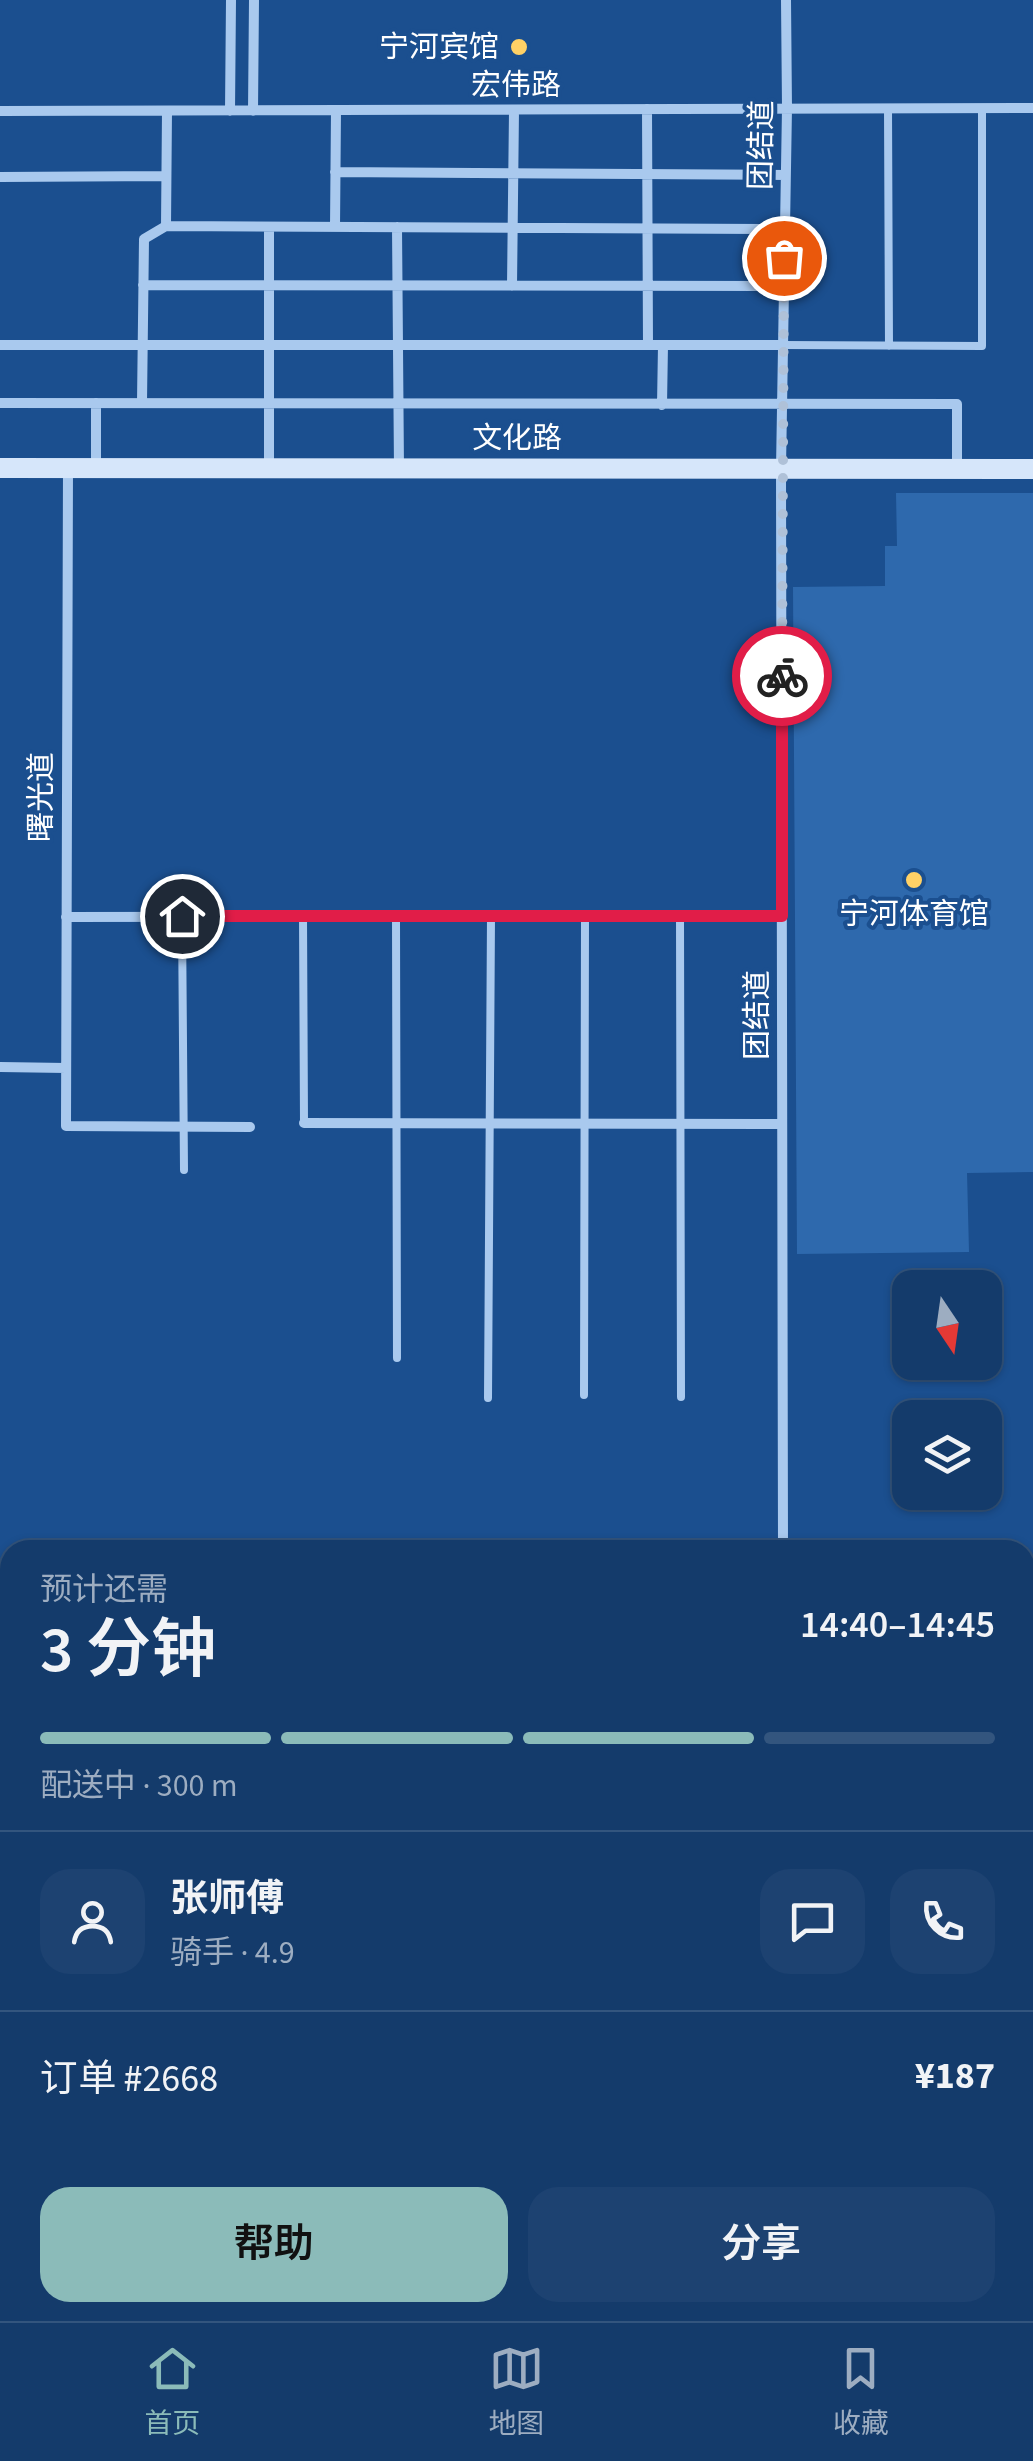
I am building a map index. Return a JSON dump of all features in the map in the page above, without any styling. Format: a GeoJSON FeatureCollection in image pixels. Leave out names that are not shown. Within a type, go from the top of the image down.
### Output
{"type":"FeatureCollection","features":[{"type":"Feature","properties":{"kind":"street"},"geometry":{"type":"LineString","coordinates":[[230,112],[231,0]]}},
{"type":"Feature","properties":{"kind":"street"},"geometry":{"type":"LineString","coordinates":[[253,111],[254,0]]}},
{"type":"Feature","properties":{"kind":"street","name":"团结道"},"geometry":{"type":"LineString","coordinates":[[783,1540],[781,468],[786,0]]}},
{"type":"Feature","properties":{"kind":"street","name":"宏伟路"},"geometry":{"type":"LineString","coordinates":[[0,111],[1033,108]]}},
{"type":"Feature","properties":{"kind":"street"},"geometry":{"type":"LineString","coordinates":[[647,109],[648,345]]}},
{"type":"Feature","properties":{"kind":"street"},"geometry":{"type":"LineString","coordinates":[[512,286],[514,110]]}},
{"type":"Feature","properties":{"kind":"street"},"geometry":{"type":"LineString","coordinates":[[166,111],[166,226]]}},
{"type":"Feature","properties":{"kind":"street"},"geometry":{"type":"LineString","coordinates":[[335,227],[336,111]]}},
{"type":"Feature","properties":{"kind":"street"},"geometry":{"type":"LineString","coordinates":[[335,172],[785,175]]}},
{"type":"Feature","properties":{"kind":"street"},"geometry":{"type":"LineString","coordinates":[[0,177],[166,176]]}},
{"type":"Feature","properties":{"kind":"street"},"geometry":{"type":"LineString","coordinates":[[142,403],[144,239],[166,226],[784,230]]}},
{"type":"Feature","properties":{"kind":"street"},"geometry":{"type":"LineString","coordinates":[[269,227],[269,467]]}},
{"type":"Feature","properties":{"kind":"street"},"geometry":{"type":"LineString","coordinates":[[397,227],[399,468]]}},
{"type":"Feature","properties":{"kind":"street"},"geometry":{"type":"LineString","coordinates":[[143,284],[783,286]]}},
{"type":"Feature","properties":{"kind":"street"},"geometry":{"type":"LineString","coordinates":[[0,345],[782,345]]}},
{"type":"Feature","properties":{"kind":"street"},"geometry":{"type":"LineString","coordinates":[[662,405],[663,345]]}},
{"type":"Feature","properties":{"kind":"street"},"geometry":{"type":"LineString","coordinates":[[0,403],[956,404],[957,468]]}},
{"type":"Feature","properties":{"kind":"street"},"geometry":{"type":"LineString","coordinates":[[96,403],[96,468]]}},
{"type":"Feature","properties":{"kind":"street","name":"文化路"},"geometry":{"type":"LineString","coordinates":[[0,468],[1033,469]]}},
{"type":"Feature","properties":{"kind":"street","name":"曙光道"},"geometry":{"type":"LineString","coordinates":[[68,468],[66,1126],[184,1127]]}},
{"type":"Feature","properties":{"kind":"street"},"geometry":{"type":"LineString","coordinates":[[66,916],[782,916]]}},
{"type":"Feature","properties":{"kind":"street"},"geometry":{"type":"LineString","coordinates":[[0,1068],[66,1068]]}},
{"type":"Feature","properties":{"kind":"street"},"geometry":{"type":"LineString","coordinates":[[304,1122],[782,1124]]}},
{"type":"Feature","properties":{"kind":"street"},"geometry":{"type":"LineString","coordinates":[[184,1127],[250,1127]]}},
{"type":"Feature","properties":{"kind":"lane"},"geometry":{"type":"LineString","coordinates":[[888,108],[890,346]]}},
{"type":"Feature","properties":{"kind":"lane"},"geometry":{"type":"LineString","coordinates":[[782,345],[982,346],[982,108]]}},
{"type":"Feature","properties":{"kind":"lane"},"geometry":{"type":"LineString","coordinates":[[182,916],[184,1170]]}},
{"type":"Feature","properties":{"kind":"lane"},"geometry":{"type":"LineString","coordinates":[[303,916],[304,1122]]}},
{"type":"Feature","properties":{"kind":"lane"},"geometry":{"type":"LineString","coordinates":[[396,916],[398,1358]]}},
{"type":"Feature","properties":{"kind":"lane"},"geometry":{"type":"LineString","coordinates":[[488,1398],[491,916]]}},
{"type":"Feature","properties":{"kind":"lane"},"geometry":{"type":"LineString","coordinates":[[584,916],[584,1395]]}},
{"type":"Feature","properties":{"kind":"lane"},"geometry":{"type":"LineString","coordinates":[[680,916],[680,1397]]}},
{"type":"Feature","properties":{"kind":"shaded area","name":"宁河体育馆"},"geometry":{"type":"Polygon","coordinates":[[[896,493],[1033,493],[1033,1172],[967,1173],[969,1252],[797,1254],[793,587],[885,586],[885,546],[897,546],[896,493]]]}},
{"type":"Feature","properties":{"kind":"way so far"},"geometry":{"type":"LineString","coordinates":[[782,676],[784,258]]}},
{"type":"Feature","properties":{"kind":"place","name":"宁河宾馆"},"geometry":{"type":"Point","coordinates":[519,47]}},
{"type":"Feature","properties":{"kind":"place","name":"宁河体育馆"},"geometry":{"type":"Point","coordinates":[914,880]}},
{"type":"Feature","properties":{"kind":"route"},"geometry":{"type":"LineString","coordinates":[[182,916],[782,916],[782,676]]}}]}
